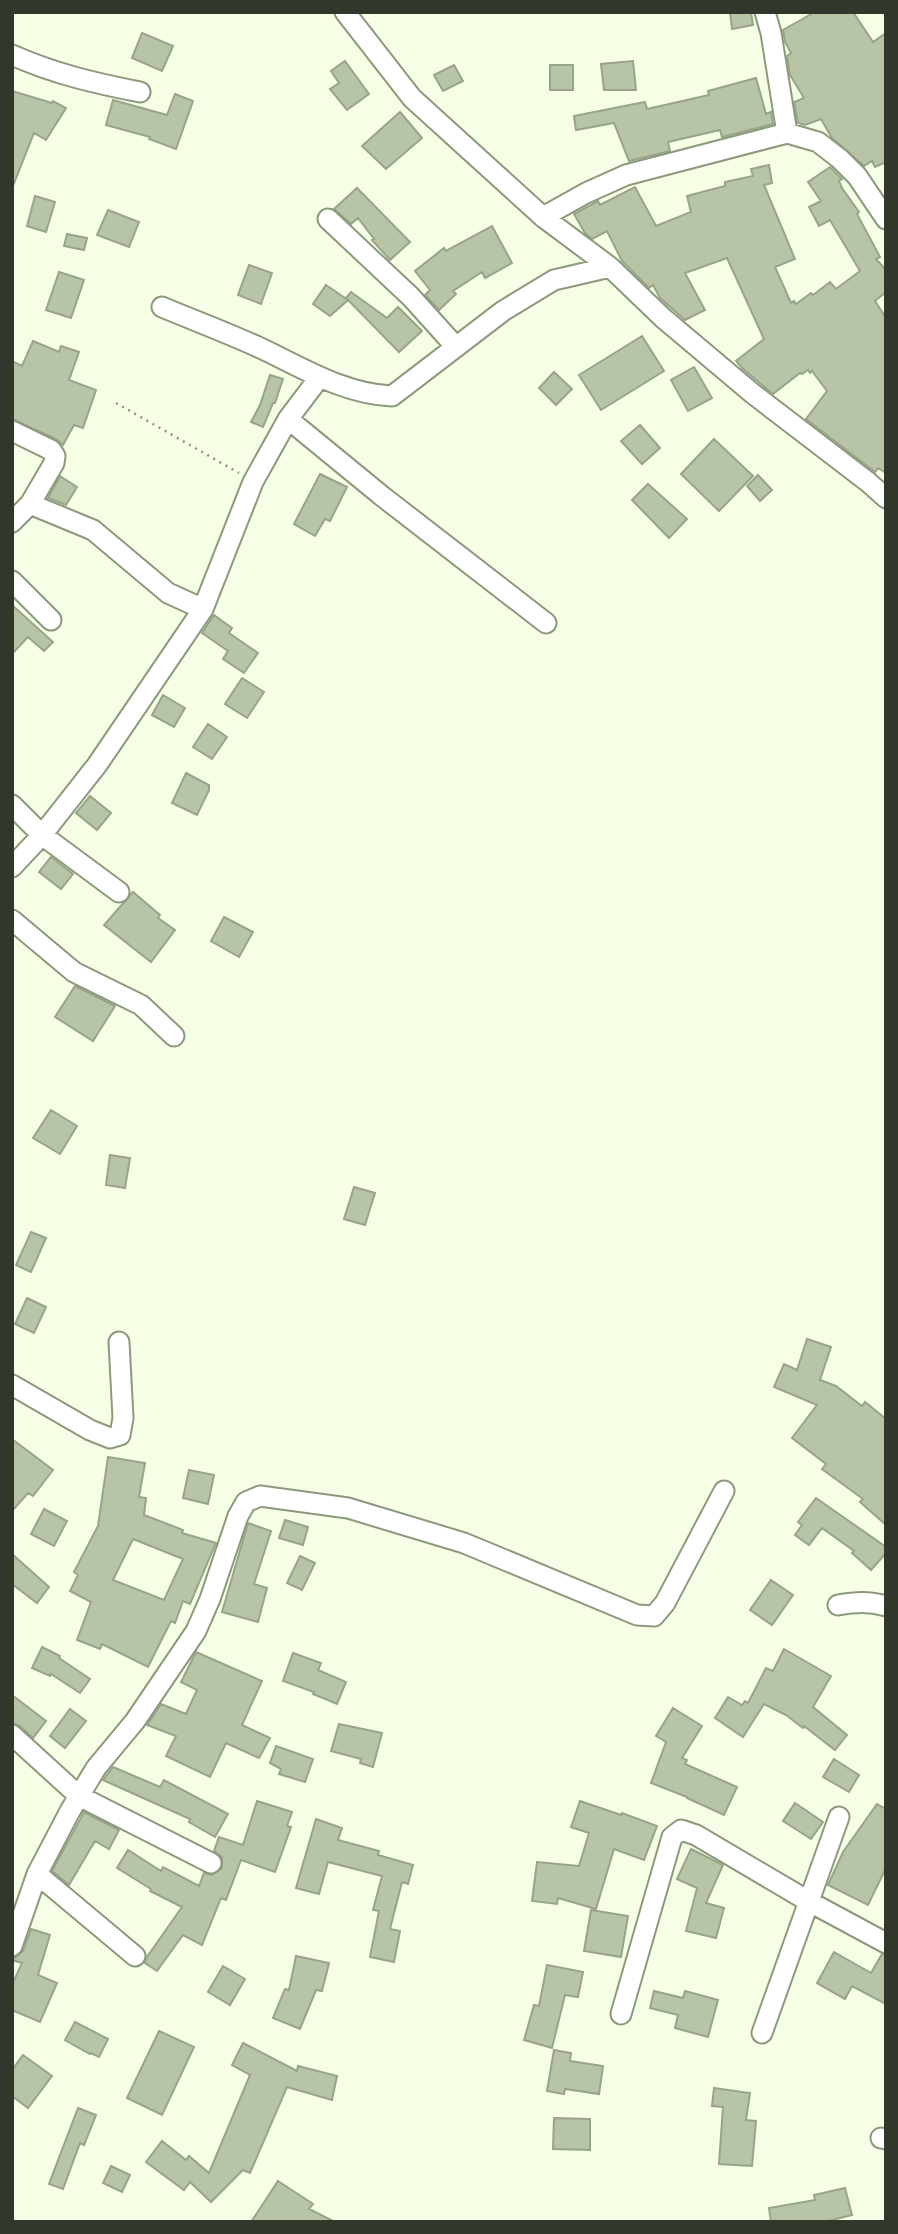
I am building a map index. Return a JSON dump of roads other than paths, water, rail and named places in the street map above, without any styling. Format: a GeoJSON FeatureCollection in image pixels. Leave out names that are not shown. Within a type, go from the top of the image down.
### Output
{"type":"FeatureCollection","features":[{"type":"Feature","properties":{"kind":"street"},"geometry":{"type":"LineString","coordinates":[[345,12],[412,98],[543,217],[610,267],[663,318],[886,498]]}},
{"type":"Feature","properties":{"kind":"street"},"geometry":{"type":"LineString","coordinates":[[765,12],[771,33],[787,133]]}},
{"type":"Feature","properties":{"kind":"street"},"geometry":{"type":"LineString","coordinates":[[12,55],[43,69],[76,79],[140,92]]}},
{"type":"Feature","properties":{"kind":"street"},"geometry":{"type":"LineString","coordinates":[[543,217],[586,193],[626,176],[787,133],[818,142],[840,159],[857,176],[886,219]]}},
{"type":"Feature","properties":{"kind":"street"},"geometry":{"type":"LineString","coordinates":[[328,219],[411,297],[456,347]]}},
{"type":"Feature","properties":{"kind":"street"},"geometry":{"type":"LineString","coordinates":[[162,307],[256,346],[319,378],[374,395],[392,396],[503,311],[554,280],[610,267]]}},
{"type":"Feature","properties":{"kind":"street"},"geometry":{"type":"LineString","coordinates":[[12,867],[42,835],[97,765],[203,609],[253,482],[288,419],[319,378]]}},
{"type":"Feature","properties":{"kind":"street"},"geometry":{"type":"LineString","coordinates":[[288,419],[546,623]]}},
{"type":"Feature","properties":{"kind":"street"},"geometry":{"type":"LineString","coordinates":[[12,431],[51,450],[55,456],[54,463],[30,504],[12,522]]}},
{"type":"Feature","properties":{"kind":"street"},"geometry":{"type":"LineString","coordinates":[[30,504],[93,530],[168,593],[203,609]]}},
{"type":"Feature","properties":{"kind":"street"},"geometry":{"type":"LineString","coordinates":[[12,581],[51,620]]}},
{"type":"Feature","properties":{"kind":"street"},"geometry":{"type":"LineString","coordinates":[[12,805],[42,835],[119,892]]}},
{"type":"Feature","properties":{"kind":"street"},"geometry":{"type":"LineString","coordinates":[[12,920],[74,972],[141,1005],[174,1036]]}},
{"type":"Feature","properties":{"kind":"street"},"geometry":{"type":"LineString","coordinates":[[12,1385],[90,1430],[110,1438],[120,1435],[123,1418],[119,1342]]}},
{"type":"Feature","properties":{"kind":"street"},"geometry":{"type":"LineString","coordinates":[[12,1946],[37,1874],[79,1796],[96,1768],[135,1721],[196,1631],[210,1599],[238,1516],[246,1502],[260,1496],[348,1508],[464,1543],[637,1615],[654,1616],[665,1603],[724,1491]]}},
{"type":"Feature","properties":{"kind":"street"},"geometry":{"type":"LineString","coordinates":[[838,1605],[871,1602],[886,1606]]}},
{"type":"Feature","properties":{"kind":"street"},"geometry":{"type":"LineString","coordinates":[[12,1735],[79,1796],[211,1863]]}},
{"type":"Feature","properties":{"kind":"street"},"geometry":{"type":"LineString","coordinates":[[762,2033],[839,1817]]}},
{"type":"Feature","properties":{"kind":"street"},"geometry":{"type":"LineString","coordinates":[[621,2014],[672,1837],[681,1830],[696,1835],[808,1901],[886,1942]]}},
{"type":"Feature","properties":{"kind":"street"},"geometry":{"type":"LineString","coordinates":[[37,1874],[135,1956]]}}]}
